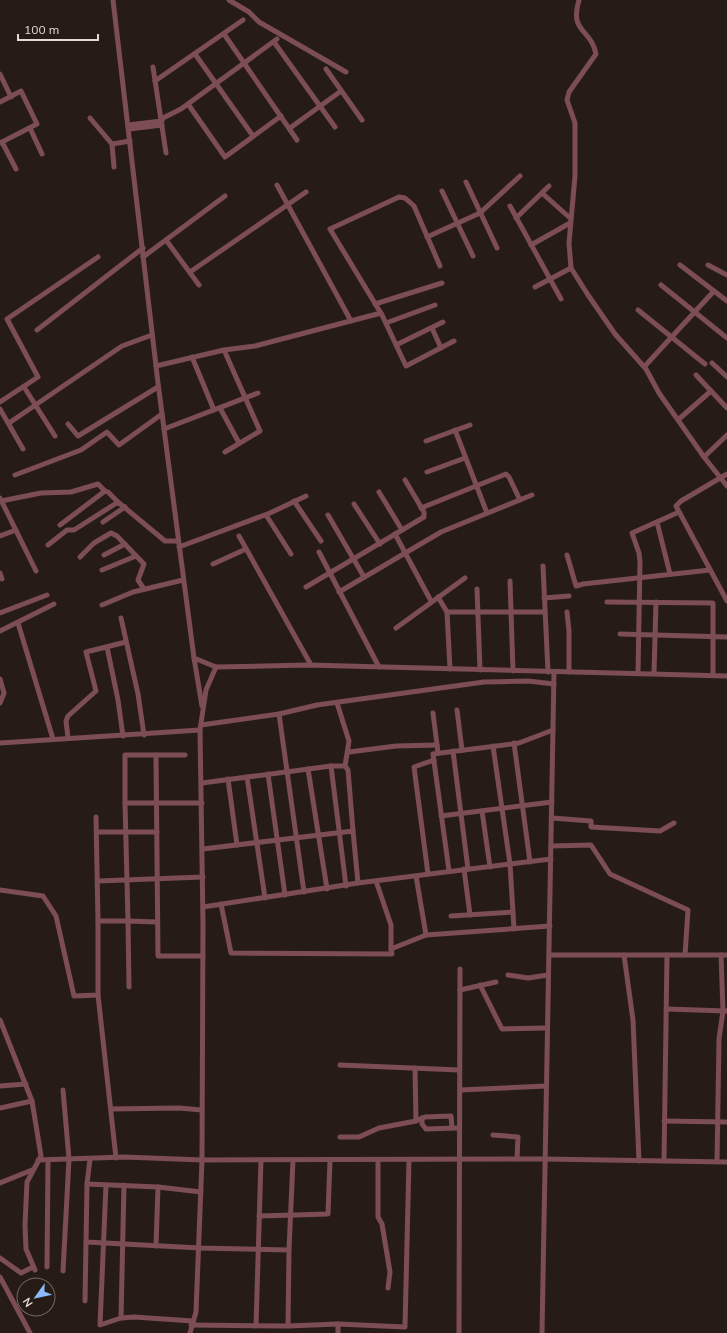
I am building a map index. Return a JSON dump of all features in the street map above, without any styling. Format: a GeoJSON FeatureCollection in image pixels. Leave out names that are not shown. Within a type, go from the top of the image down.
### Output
{"type":"FeatureCollection","features":[{"type":"Feature","properties":{"kind":"street"},"geometry":{"type":"LineString","coordinates":[[113,0],[158,387],[202,711]]}},
{"type":"Feature","properties":{"kind":"street"},"geometry":{"type":"LineString","coordinates":[[229,0],[249,12],[259,22],[346,72]]}},
{"type":"Feature","properties":{"kind":"street"},"geometry":{"type":"LineString","coordinates":[[579,0],[575,14],[576,20],[594,47],[596,54],[569,92],[567,100],[575,123],[574,176],[569,244],[571,268],[615,334],[644,367],[659,393],[679,419],[704,457],[727,486]]}},
{"type":"Feature","properties":{"kind":"street"},"geometry":{"type":"LineString","coordinates":[[156,81],[243,20]]}},
{"type":"Feature","properties":{"kind":"street"},"geometry":{"type":"LineString","coordinates":[[224,34],[297,140]]}},
{"type":"Feature","properties":{"kind":"street"},"geometry":{"type":"LineString","coordinates":[[128,127],[162,122],[276,40],[335,127]]}},
{"type":"Feature","properties":{"kind":"street"},"geometry":{"type":"LineString","coordinates":[[195,54],[253,136]]}},
{"type":"Feature","properties":{"kind":"street"},"geometry":{"type":"LineString","coordinates":[[153,67],[166,153]]}},
{"type":"Feature","properties":{"kind":"street"},"geometry":{"type":"LineString","coordinates":[[326,69],[362,120]]}},
{"type":"Feature","properties":{"kind":"street"},"geometry":{"type":"LineString","coordinates":[[0,74],[11,97]]}},
{"type":"Feature","properties":{"kind":"street"},"geometry":{"type":"LineString","coordinates":[[290,128],[342,91]]}},
{"type":"Feature","properties":{"kind":"street"},"geometry":{"type":"LineString","coordinates":[[0,102],[21,92],[37,124],[1,142],[16,169]]}},
{"type":"Feature","properties":{"kind":"street"},"geometry":{"type":"LineString","coordinates":[[188,104],[225,157],[281,116]]}},
{"type":"Feature","properties":{"kind":"street"},"geometry":{"type":"LineString","coordinates":[[90,118],[112,144],[114,167]]}},
{"type":"Feature","properties":{"kind":"street"},"geometry":{"type":"LineString","coordinates":[[30,128],[42,154]]}},
{"type":"Feature","properties":{"kind":"street"},"geometry":{"type":"LineString","coordinates":[[112,144],[130,141]]}},
{"type":"Feature","properties":{"kind":"street"},"geometry":{"type":"LineString","coordinates":[[427,237],[480,213],[520,176]]}},
{"type":"Feature","properties":{"kind":"street"},"geometry":{"type":"LineString","coordinates":[[466,182],[497,248]]}},
{"type":"Feature","properties":{"kind":"street"},"geometry":{"type":"LineString","coordinates":[[277,185],[351,321]]}},
{"type":"Feature","properties":{"kind":"street"},"geometry":{"type":"LineString","coordinates":[[516,218],[549,186]]}},
{"type":"Feature","properties":{"kind":"street"},"geometry":{"type":"LineString","coordinates":[[442,191],[472,256]]}},
{"type":"Feature","properties":{"kind":"street"},"geometry":{"type":"LineString","coordinates":[[190,272],[306,192]]}},
{"type":"Feature","properties":{"kind":"street"},"geometry":{"type":"LineString","coordinates":[[542,193],[570,221]]}},
{"type":"Feature","properties":{"kind":"street"},"geometry":{"type":"LineString","coordinates":[[143,257],[225,196]]}},
{"type":"Feature","properties":{"kind":"street"},"geometry":{"type":"LineString","coordinates":[[440,266],[414,206],[402,197],[330,229],[381,312],[406,366],[454,341]]}},
{"type":"Feature","properties":{"kind":"street"},"geometry":{"type":"LineString","coordinates":[[510,206],[561,298]]}},
{"type":"Feature","properties":{"kind":"street"},"geometry":{"type":"LineString","coordinates":[[531,245],[570,221]]}},
{"type":"Feature","properties":{"kind":"street"},"geometry":{"type":"LineString","coordinates":[[166,240],[199,285]]}},
{"type":"Feature","properties":{"kind":"street"},"geometry":{"type":"LineString","coordinates":[[37,330],[142,248]]}},
{"type":"Feature","properties":{"kind":"street"},"geometry":{"type":"LineString","coordinates":[[0,402],[37,379],[37,374],[7,319],[98,257]]}},
{"type":"Feature","properties":{"kind":"street"},"geometry":{"type":"LineString","coordinates":[[680,265],[727,301]]}},
{"type":"Feature","properties":{"kind":"street"},"geometry":{"type":"LineString","coordinates":[[708,265],[727,275]]}},
{"type":"Feature","properties":{"kind":"street"},"geometry":{"type":"LineString","coordinates":[[535,287],[571,268]]}},
{"type":"Feature","properties":{"kind":"street"},"geometry":{"type":"LineString","coordinates":[[375,304],[442,283]]}},
{"type":"Feature","properties":{"kind":"street"},"geometry":{"type":"LineString","coordinates":[[661,285],[727,338]]}},
{"type":"Feature","properties":{"kind":"street"},"geometry":{"type":"LineString","coordinates":[[644,367],[714,291]]}},
{"type":"Feature","properties":{"kind":"street"},"geometry":{"type":"LineString","coordinates":[[386,323],[435,305]]}},
{"type":"Feature","properties":{"kind":"street"},"geometry":{"type":"LineString","coordinates":[[638,310],[704,364]]}},
{"type":"Feature","properties":{"kind":"street"},"geometry":{"type":"LineString","coordinates":[[156,366],[224,350],[255,346],[381,312]]}},
{"type":"Feature","properties":{"kind":"street"},"geometry":{"type":"LineString","coordinates":[[396,345],[444,322]]}},
{"type":"Feature","properties":{"kind":"street"},"geometry":{"type":"LineString","coordinates":[[432,328],[442,348]]}},
{"type":"Feature","properties":{"kind":"street"},"geometry":{"type":"LineString","coordinates":[[9,423],[122,346],[152,335]]}},
{"type":"Feature","properties":{"kind":"street"},"geometry":{"type":"LineString","coordinates":[[224,350],[244,398],[260,431],[225,452]]}},
{"type":"Feature","properties":{"kind":"street"},"geometry":{"type":"LineString","coordinates":[[192,357],[214,410]]}},
{"type":"Feature","properties":{"kind":"street"},"geometry":{"type":"LineString","coordinates":[[712,363],[727,377]]}},
{"type":"Feature","properties":{"kind":"street"},"geometry":{"type":"LineString","coordinates":[[696,375],[727,408]]}},
{"type":"Feature","properties":{"kind":"street"},"geometry":{"type":"LineString","coordinates":[[24,387],[55,436]]}},
{"type":"Feature","properties":{"kind":"street"},"geometry":{"type":"LineString","coordinates":[[68,424],[78,436],[158,387]]}},
{"type":"Feature","properties":{"kind":"street"},"geometry":{"type":"LineString","coordinates":[[679,419],[711,391]]}},
{"type":"Feature","properties":{"kind":"street"},"geometry":{"type":"LineString","coordinates":[[164,429],[258,393]]}},
{"type":"Feature","properties":{"kind":"street"},"geometry":{"type":"LineString","coordinates":[[220,408],[239,443]]}},
{"type":"Feature","properties":{"kind":"street"},"geometry":{"type":"LineString","coordinates":[[0,409],[24,449]]}},
{"type":"Feature","properties":{"kind":"street"},"geometry":{"type":"LineString","coordinates":[[15,476],[81,450],[107,432],[119,446],[162,414]]}},
{"type":"Feature","properties":{"kind":"street"},"geometry":{"type":"LineString","coordinates":[[426,441],[470,425]]}},
{"type":"Feature","properties":{"kind":"street"},"geometry":{"type":"LineString","coordinates":[[455,430],[487,513]]}},
{"type":"Feature","properties":{"kind":"street"},"geometry":{"type":"LineString","coordinates":[[704,457],[727,435]]}},
{"type":"Feature","properties":{"kind":"street"},"geometry":{"type":"LineString","coordinates":[[427,472],[465,458]]}},
{"type":"Feature","properties":{"kind":"street"},"geometry":{"type":"LineString","coordinates":[[421,508],[506,474],[510,477],[520,500]]}},
{"type":"Feature","properties":{"kind":"street"},"geometry":{"type":"LineString","coordinates":[[727,474],[677,503],[676,506],[727,602]]}},
{"type":"Feature","properties":{"kind":"street"},"geometry":{"type":"LineString","coordinates":[[306,587],[424,517],[425,515],[405,480]]}},
{"type":"Feature","properties":{"kind":"street"},"geometry":{"type":"LineString","coordinates":[[36,571],[1,500],[41,493],[71,492],[98,484],[165,540],[178,540]]}},
{"type":"Feature","properties":{"kind":"street"},"geometry":{"type":"LineString","coordinates":[[60,525],[105,491]]}},
{"type":"Feature","properties":{"kind":"street"},"geometry":{"type":"LineString","coordinates":[[379,492],[402,530]]}},
{"type":"Feature","properties":{"kind":"street"},"geometry":{"type":"LineString","coordinates":[[339,592],[441,532],[532,495]]}},
{"type":"Feature","properties":{"kind":"street"},"geometry":{"type":"LineString","coordinates":[[180,547],[266,515],[306,496]]}},
{"type":"Feature","properties":{"kind":"street"},"geometry":{"type":"LineString","coordinates":[[294,501],[321,541]]}},
{"type":"Feature","properties":{"kind":"street"},"geometry":{"type":"LineString","coordinates":[[48,545],[67,530],[74,530],[118,502]]}},
{"type":"Feature","properties":{"kind":"street"},"geometry":{"type":"LineString","coordinates":[[354,504],[380,544]]}},
{"type":"Feature","properties":{"kind":"street"},"geometry":{"type":"LineString","coordinates":[[103,522],[125,507]]}},
{"type":"Feature","properties":{"kind":"street"},"geometry":{"type":"LineString","coordinates":[[638,673],[639,553],[632,533],[679,512]]}},
{"type":"Feature","properties":{"kind":"street"},"geometry":{"type":"LineString","coordinates":[[266,515],[292,554]]}},
{"type":"Feature","properties":{"kind":"street"},"geometry":{"type":"LineString","coordinates":[[328,515],[364,577]]}},
{"type":"Feature","properties":{"kind":"street"},"geometry":{"type":"LineString","coordinates":[[657,522],[670,574]]}},
{"type":"Feature","properties":{"kind":"street"},"geometry":{"type":"LineString","coordinates":[[0,536],[16,530]]}},
{"type":"Feature","properties":{"kind":"street"},"geometry":{"type":"LineString","coordinates":[[80,557],[94,543],[111,533],[117,536],[144,564],[138,580],[144,589]]}},
{"type":"Feature","properties":{"kind":"street"},"geometry":{"type":"LineString","coordinates":[[395,534],[431,601]]}},
{"type":"Feature","properties":{"kind":"street"},"geometry":{"type":"LineString","coordinates":[[239,536],[311,665]]}},
{"type":"Feature","properties":{"kind":"street"},"geometry":{"type":"LineString","coordinates":[[104,555],[125,544]]}},
{"type":"Feature","properties":{"kind":"street"},"geometry":{"type":"LineString","coordinates":[[213,564],[246,549]]}},
{"type":"Feature","properties":{"kind":"street"},"geometry":{"type":"LineString","coordinates":[[319,552],[379,667]]}},
{"type":"Feature","properties":{"kind":"street"},"geometry":{"type":"LineString","coordinates":[[567,555],[576,586],[640,577],[710,570]]}},
{"type":"Feature","properties":{"kind":"street"},"geometry":{"type":"LineString","coordinates":[[102,570],[136,556]]}},
{"type":"Feature","properties":{"kind":"street"},"geometry":{"type":"LineString","coordinates":[[542,1333],[544,1158],[552,846],[554,684],[551,672],[545,612],[543,566]]}},
{"type":"Feature","properties":{"kind":"street"},"geometry":{"type":"LineString","coordinates":[[396,628],[431,601],[465,578]]}},
{"type":"Feature","properties":{"kind":"street"},"geometry":{"type":"LineString","coordinates":[[102,605],[122,595],[183,580]]}},
{"type":"Feature","properties":{"kind":"street"},"geometry":{"type":"LineString","coordinates":[[510,581],[513,671]]}},
{"type":"Feature","properties":{"kind":"street"},"geometry":{"type":"LineString","coordinates":[[476,589],[480,670]]}},
{"type":"Feature","properties":{"kind":"street"},"geometry":{"type":"LineString","coordinates":[[0,613],[47,595]]}},
{"type":"Feature","properties":{"kind":"street"},"geometry":{"type":"LineString","coordinates":[[544,598],[569,596]]}},
{"type":"Feature","properties":{"kind":"street"},"geometry":{"type":"LineString","coordinates":[[438,597],[447,612],[450,669]]}},
{"type":"Feature","properties":{"kind":"street"},"geometry":{"type":"LineString","coordinates":[[607,602],[714,603],[713,675]]}},
{"type":"Feature","properties":{"kind":"street"},"geometry":{"type":"LineString","coordinates":[[654,673],[656,602]]}},
{"type":"Feature","properties":{"kind":"street"},"geometry":{"type":"LineString","coordinates":[[0,631],[54,604]]}},
{"type":"Feature","properties":{"kind":"street"},"geometry":{"type":"LineString","coordinates":[[447,612],[545,612]]}},
{"type":"Feature","properties":{"kind":"street"},"geometry":{"type":"LineString","coordinates":[[567,612],[569,631],[569,672]]}},
{"type":"Feature","properties":{"kind":"street"},"geometry":{"type":"LineString","coordinates":[[121,618],[138,694],[144,735]]}},
{"type":"Feature","properties":{"kind":"street"},"geometry":{"type":"LineString","coordinates":[[18,623],[53,739]]}},
{"type":"Feature","properties":{"kind":"street"},"geometry":{"type":"LineString","coordinates":[[620,634],[727,637]]}},
{"type":"Feature","properties":{"kind":"street"},"geometry":{"type":"LineString","coordinates":[[68,738],[66,721],[68,716],[96,691],[85,653],[87,651],[126,642]]}},
{"type":"Feature","properties":{"kind":"street"},"geometry":{"type":"LineString","coordinates":[[107,647],[118,700],[123,736]]}},
{"type":"Feature","properties":{"kind":"street"},"geometry":{"type":"LineString","coordinates":[[194,658],[216,667],[311,665],[727,676]]}},
{"type":"Feature","properties":{"kind":"street"},"geometry":{"type":"LineString","coordinates":[[190,1333],[196,1312],[200,1248],[202,1160],[203,849],[200,728],[206,690],[216,667]]}},
{"type":"Feature","properties":{"kind":"street"},"geometry":{"type":"LineString","coordinates":[[0,679],[4,693],[0,703]]}},
{"type":"Feature","properties":{"kind":"street"},"geometry":{"type":"LineString","coordinates":[[0,743],[68,738],[144,735],[200,728],[304,708],[484,682],[528,681],[554,684]]}},
{"type":"Feature","properties":{"kind":"street"},"geometry":{"type":"LineString","coordinates":[[336,703],[348,733],[349,752],[345,766],[348,770],[358,883]]}},
{"type":"Feature","properties":{"kind":"street"},"geometry":{"type":"LineString","coordinates":[[457,710],[462,750]]}},
{"type":"Feature","properties":{"kind":"street"},"geometry":{"type":"LineString","coordinates":[[433,713],[438,753]]}},
{"type":"Feature","properties":{"kind":"street"},"geometry":{"type":"LineString","coordinates":[[279,714],[304,892]]}},
{"type":"Feature","properties":{"kind":"street"},"geometry":{"type":"LineString","coordinates":[[449,871],[433,754],[514,743],[553,730]]}},
{"type":"Feature","properties":{"kind":"street"},"geometry":{"type":"LineString","coordinates":[[514,743],[530,862]]}},
{"type":"Feature","properties":{"kind":"street"},"geometry":{"type":"LineString","coordinates":[[349,752],[361,752],[396,746],[437,745]]}},
{"type":"Feature","properties":{"kind":"street"},"geometry":{"type":"LineString","coordinates":[[493,746],[510,864],[514,929]]}},
{"type":"Feature","properties":{"kind":"street"},"geometry":{"type":"LineString","coordinates":[[453,751],[461,813],[470,915]]}},
{"type":"Feature","properties":{"kind":"street"},"geometry":{"type":"LineString","coordinates":[[129,987],[125,755],[185,755]]}},
{"type":"Feature","properties":{"kind":"street"},"geometry":{"type":"LineString","coordinates":[[156,755],[158,956],[203,956]]}},
{"type":"Feature","properties":{"kind":"street"},"geometry":{"type":"LineString","coordinates":[[428,874],[414,767],[434,760]]}},
{"type":"Feature","properties":{"kind":"street"},"geometry":{"type":"LineString","coordinates":[[202,783],[331,766],[345,766]]}},
{"type":"Feature","properties":{"kind":"street"},"geometry":{"type":"LineString","coordinates":[[331,766],[346,886]]}},
{"type":"Feature","properties":{"kind":"street"},"geometry":{"type":"LineString","coordinates":[[308,769],[327,888]]}},
{"type":"Feature","properties":{"kind":"street"},"geometry":{"type":"LineString","coordinates":[[268,774],[285,895]]}},
{"type":"Feature","properties":{"kind":"street"},"geometry":{"type":"LineString","coordinates":[[247,777],[265,898]]}},
{"type":"Feature","properties":{"kind":"street"},"geometry":{"type":"LineString","coordinates":[[228,779],[237,845]]}},
{"type":"Feature","properties":{"kind":"street"},"geometry":{"type":"LineString","coordinates":[[441,816],[552,802]]}},
{"type":"Feature","properties":{"kind":"street"},"geometry":{"type":"LineString","coordinates":[[125,803],[202,803]]}},
{"type":"Feature","properties":{"kind":"street"},"geometry":{"type":"LineString","coordinates":[[482,811],[490,866]]}},
{"type":"Feature","properties":{"kind":"street"},"geometry":{"type":"LineString","coordinates":[[96,817],[98,881],[98,995],[116,1158]]}},
{"type":"Feature","properties":{"kind":"street"},"geometry":{"type":"LineString","coordinates":[[552,818],[591,821],[591,827],[660,831],[674,823]]}},
{"type":"Feature","properties":{"kind":"street"},"geometry":{"type":"LineString","coordinates":[[203,849],[353,831]]}},
{"type":"Feature","properties":{"kind":"street"},"geometry":{"type":"LineString","coordinates":[[97,832],[157,832]]}},
{"type":"Feature","properties":{"kind":"street"},"geometry":{"type":"LineString","coordinates":[[552,846],[591,846],[610,874],[688,910],[685,954]]}},
{"type":"Feature","properties":{"kind":"street"},"geometry":{"type":"LineString","coordinates":[[203,907],[358,883],[551,859]]}},
{"type":"Feature","properties":{"kind":"street"},"geometry":{"type":"LineString","coordinates":[[416,876],[426,935]]}},
{"type":"Feature","properties":{"kind":"street"},"geometry":{"type":"LineString","coordinates":[[98,881],[203,877]]}},
{"type":"Feature","properties":{"kind":"street"},"geometry":{"type":"LineString","coordinates":[[221,904],[231,953],[392,954],[391,925],[376,881]]}},
{"type":"Feature","properties":{"kind":"street"},"geometry":{"type":"LineString","coordinates":[[0,890],[42,896],[56,916],[74,996],[98,995]]}},
{"type":"Feature","properties":{"kind":"street"},"geometry":{"type":"LineString","coordinates":[[451,916],[513,912]]}},
{"type":"Feature","properties":{"kind":"street"},"geometry":{"type":"LineString","coordinates":[[98,921],[157,922]]}},
{"type":"Feature","properties":{"kind":"street"},"geometry":{"type":"LineString","coordinates":[[391,949],[426,935],[550,926]]}},
{"type":"Feature","properties":{"kind":"street"},"geometry":{"type":"LineString","coordinates":[[549,955],[724,955],[725,1011],[719,1039],[717,1162]]}},
{"type":"Feature","properties":{"kind":"street"},"geometry":{"type":"LineString","coordinates":[[624,955],[633,1020],[639,1160]]}},
{"type":"Feature","properties":{"kind":"street"},"geometry":{"type":"LineString","coordinates":[[664,1161],[667,955]]}},
{"type":"Feature","properties":{"kind":"street"},"geometry":{"type":"LineString","coordinates":[[459,1333],[461,1160],[459,1070],[460,968]]}},
{"type":"Feature","properties":{"kind":"street"},"geometry":{"type":"LineString","coordinates":[[508,975],[528,978],[548,975]]}},
{"type":"Feature","properties":{"kind":"street"},"geometry":{"type":"LineString","coordinates":[[460,990],[496,982]]}},
{"type":"Feature","properties":{"kind":"street"},"geometry":{"type":"LineString","coordinates":[[480,985],[502,1029],[547,1028]]}},
{"type":"Feature","properties":{"kind":"street"},"geometry":{"type":"LineString","coordinates":[[666,1009],[725,1011]]}},
{"type":"Feature","properties":{"kind":"street"},"geometry":{"type":"LineString","coordinates":[[0,1020],[1,1028],[32,1100],[41,1156],[32,1170],[27,1182],[25,1225],[26,1249],[34,1268],[20,1273],[0,1258]]}},
{"type":"Feature","properties":{"kind":"street"},"geometry":{"type":"LineString","coordinates":[[340,1065],[459,1070]]}},
{"type":"Feature","properties":{"kind":"street"},"geometry":{"type":"LineString","coordinates":[[415,1068],[416,1121]]}},
{"type":"Feature","properties":{"kind":"street"},"geometry":{"type":"LineString","coordinates":[[0,1086],[26,1084]]}},
{"type":"Feature","properties":{"kind":"street"},"geometry":{"type":"LineString","coordinates":[[460,1090],[546,1086]]}},
{"type":"Feature","properties":{"kind":"street"},"geometry":{"type":"LineString","coordinates":[[63,1090],[69,1160],[63,1271]]}},
{"type":"Feature","properties":{"kind":"street"},"geometry":{"type":"LineString","coordinates":[[0,1108],[32,1100]]}},
{"type":"Feature","properties":{"kind":"street"},"geometry":{"type":"LineString","coordinates":[[111,1109],[179,1108],[202,1110]]}},
{"type":"Feature","properties":{"kind":"street"},"geometry":{"type":"LineString","coordinates":[[340,1138],[359,1137],[390,1126],[416,1121],[422,1118],[449,1115],[452,1118],[452,1128]]}},
{"type":"Feature","properties":{"kind":"street"},"geometry":{"type":"LineString","coordinates":[[422,1118],[422,1124],[426,1129],[460,1128]]}},
{"type":"Feature","properties":{"kind":"street"},"geometry":{"type":"LineString","coordinates":[[664,1121],[727,1122]]}},
{"type":"Feature","properties":{"kind":"street"},"geometry":{"type":"LineString","coordinates":[[492,1135],[518,1137],[517,1159]]}},
{"type":"Feature","properties":{"kind":"street"},"geometry":{"type":"LineString","coordinates":[[38,1160],[116,1158],[202,1160],[461,1160],[544,1158],[727,1162]]}},
{"type":"Feature","properties":{"kind":"street"},"geometry":{"type":"LineString","coordinates":[[85,1301],[87,1184],[90,1159]]}},
{"type":"Feature","properties":{"kind":"street"},"geometry":{"type":"LineString","coordinates":[[47,1267],[48,1160]]}},
{"type":"Feature","properties":{"kind":"street"},"geometry":{"type":"LineString","coordinates":[[256,1326],[261,1160]]}},
{"type":"Feature","properties":{"kind":"street"},"geometry":{"type":"LineString","coordinates":[[288,1326],[290,1215],[293,1160]]}},
{"type":"Feature","properties":{"kind":"street"},"geometry":{"type":"LineString","coordinates":[[259,1216],[328,1214],[330,1160]]}},
{"type":"Feature","properties":{"kind":"street"},"geometry":{"type":"LineString","coordinates":[[378,1160],[378,1217],[382,1224],[390,1272],[388,1288]]}},
{"type":"Feature","properties":{"kind":"street"},"geometry":{"type":"LineString","coordinates":[[106,1184],[100,1325],[121,1318],[134,1317],[192,1323],[256,1326],[338,1324],[405,1327],[409,1160]]}},
{"type":"Feature","properties":{"kind":"street"},"geometry":{"type":"LineString","coordinates":[[0,1183],[32,1170]]}},
{"type":"Feature","properties":{"kind":"street"},"geometry":{"type":"LineString","coordinates":[[87,1184],[158,1187],[201,1192]]}},
{"type":"Feature","properties":{"kind":"street"},"geometry":{"type":"LineString","coordinates":[[121,1318],[124,1186]]}},
{"type":"Feature","properties":{"kind":"street"},"geometry":{"type":"LineString","coordinates":[[156,1246],[158,1187]]}},
{"type":"Feature","properties":{"kind":"street"},"geometry":{"type":"LineString","coordinates":[[86,1242],[123,1245],[289,1250]]}},
{"type":"Feature","properties":{"kind":"street"},"geometry":{"type":"LineString","coordinates":[[0,1277],[30,1333]]}},
{"type":"Feature","properties":{"kind":"street"},"geometry":{"type":"LineString","coordinates":[[338,1324],[338,1333]]}}]}
